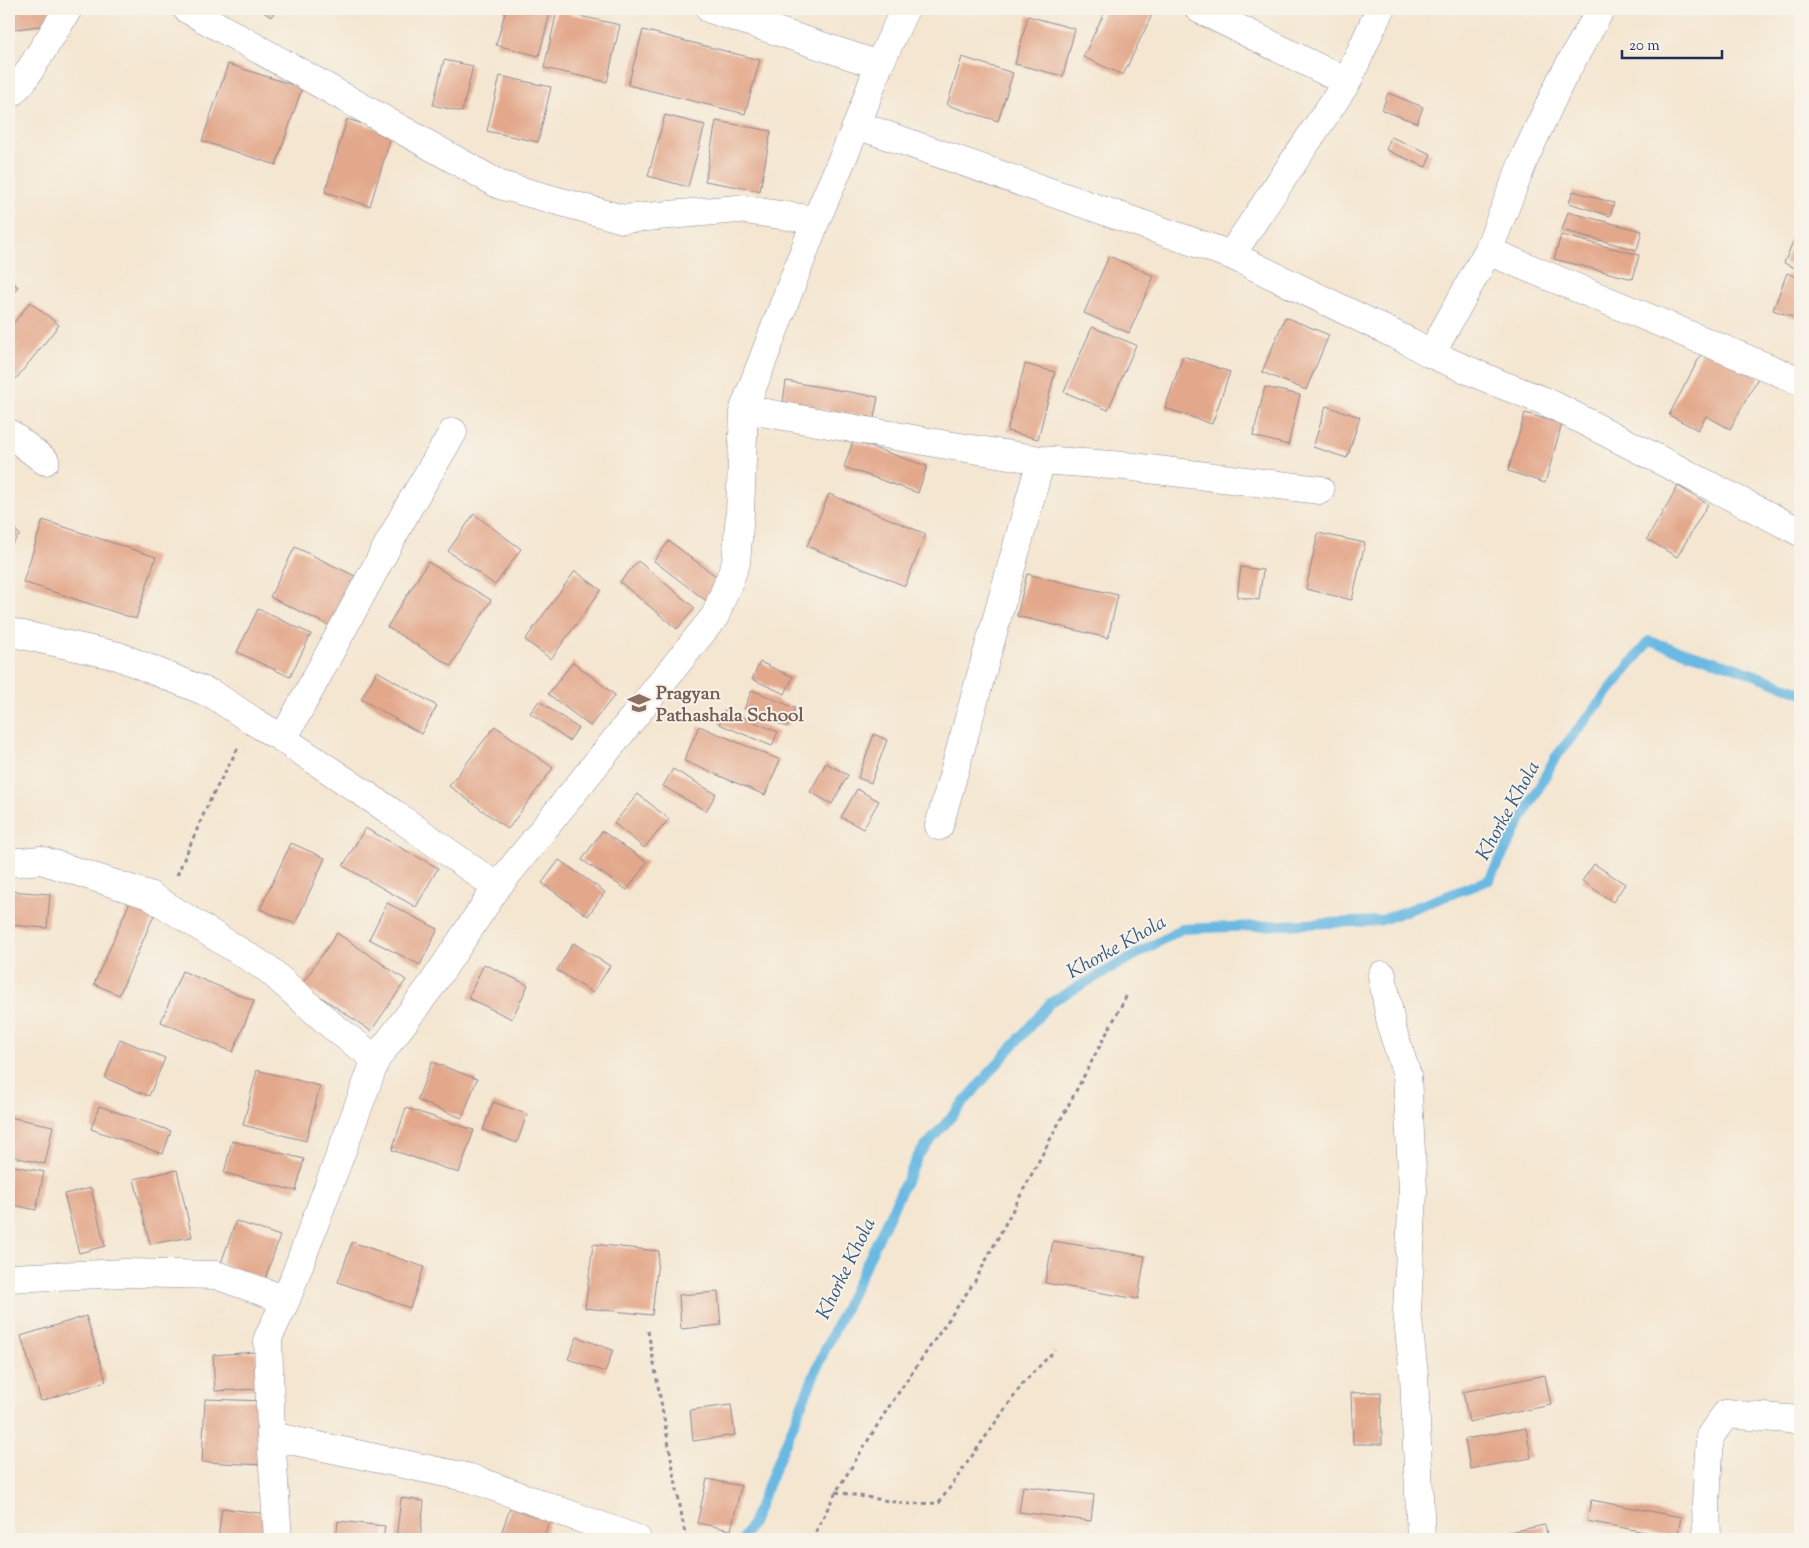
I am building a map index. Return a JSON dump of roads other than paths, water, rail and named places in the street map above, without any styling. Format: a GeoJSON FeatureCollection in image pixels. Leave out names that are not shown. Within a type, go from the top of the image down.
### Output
{"type":"FeatureCollection","features":[{"type":"Feature","properties":{"kind":"street"},"geometry":{"type":"LineString","coordinates":[[9,95],[23,81],[68,9]]}},
{"type":"Feature","properties":{"kind":"street"},"geometry":{"type":"LineString","coordinates":[[187,9],[500,185],[623,219],[738,210],[816,220]]}},
{"type":"Feature","properties":{"kind":"street"},"geometry":{"type":"LineString","coordinates":[[710,9],[879,65]]}},
{"type":"Feature","properties":{"kind":"street"},"geometry":{"type":"LineString","coordinates":[[278,1539],[271,1436],[268,1338],[286,1300],[376,1060],[430,986],[497,887],[715,616],[736,564],[744,409],[816,220],[857,124],[879,65],[905,9]]}},
{"type":"Feature","properties":{"kind":"street"},"geometry":{"type":"LineString","coordinates":[[1199,9],[1347,82]]}},
{"type":"Feature","properties":{"kind":"street"},"geometry":{"type":"LineString","coordinates":[[1231,255],[1347,82],[1380,9]]}},
{"type":"Feature","properties":{"kind":"street"},"geometry":{"type":"LineString","coordinates":[[1431,354],[1488,251],[1525,157],[1561,80],[1601,9]]}},
{"type":"Feature","properties":{"kind":"street"},"geometry":{"type":"LineString","coordinates":[[857,124],[1231,255],[1431,354],[1547,402],[1800,532]]}},
{"type":"Feature","properties":{"kind":"street"},"geometry":{"type":"LineString","coordinates":[[1488,251],[1800,381]]}},
{"type":"Feature","properties":{"kind":"street"},"geometry":{"type":"LineString","coordinates":[[744,409],[1041,460],[1125,466],[1320,490]]}},
{"type":"Feature","properties":{"kind":"street"},"geometry":{"type":"LineString","coordinates":[[283,739],[408,508],[453,432]]}},
{"type":"Feature","properties":{"kind":"street"},"geometry":{"type":"LineString","coordinates":[[9,433],[45,461]]}},
{"type":"Feature","properties":{"kind":"street"},"geometry":{"type":"LineString","coordinates":[[939,826],[1041,460]]}},
{"type":"Feature","properties":{"kind":"street"},"geometry":{"type":"LineString","coordinates":[[9,632],[118,656],[214,695],[393,813],[497,887]]}},
{"type":"Feature","properties":{"kind":"street"},"geometry":{"type":"LineString","coordinates":[[9,863],[41,860],[149,895],[268,969],[331,1025],[376,1060]]}},
{"type":"Feature","properties":{"kind":"street"},"geometry":{"type":"LineString","coordinates":[[1382,975],[1392,1029],[1407,1075],[1413,1190],[1406,1311],[1414,1375],[1421,1539]]}},
{"type":"Feature","properties":{"kind":"street"},"geometry":{"type":"LineString","coordinates":[[9,1278],[126,1273],[216,1274],[286,1300]]}},
{"type":"Feature","properties":{"kind":"street"},"geometry":{"type":"LineString","coordinates":[[1707,1539],[1706,1503],[1710,1436],[1726,1414],[1800,1420]]}},
{"type":"Feature","properties":{"kind":"street"},"geometry":{"type":"LineString","coordinates":[[271,1436],[470,1478],[637,1539]]}},
{"type":"Feature","properties":{"kind":"waterway","name":"Khorke Khola"},"geometry":{"type":"LineString","coordinates":[[743,1539],[752,1523],[823,1354],[919,1154],[1051,1002],[1182,929],[1379,921],[1489,880],[1555,758],[1649,641],[1731,666],[1800,692]]}},
{"type":"Feature","properties":{"kind":"place","name":"Pragyan Pathashala School"},"geometry":{"type":"Point","coordinates":[639,703]}}]}
